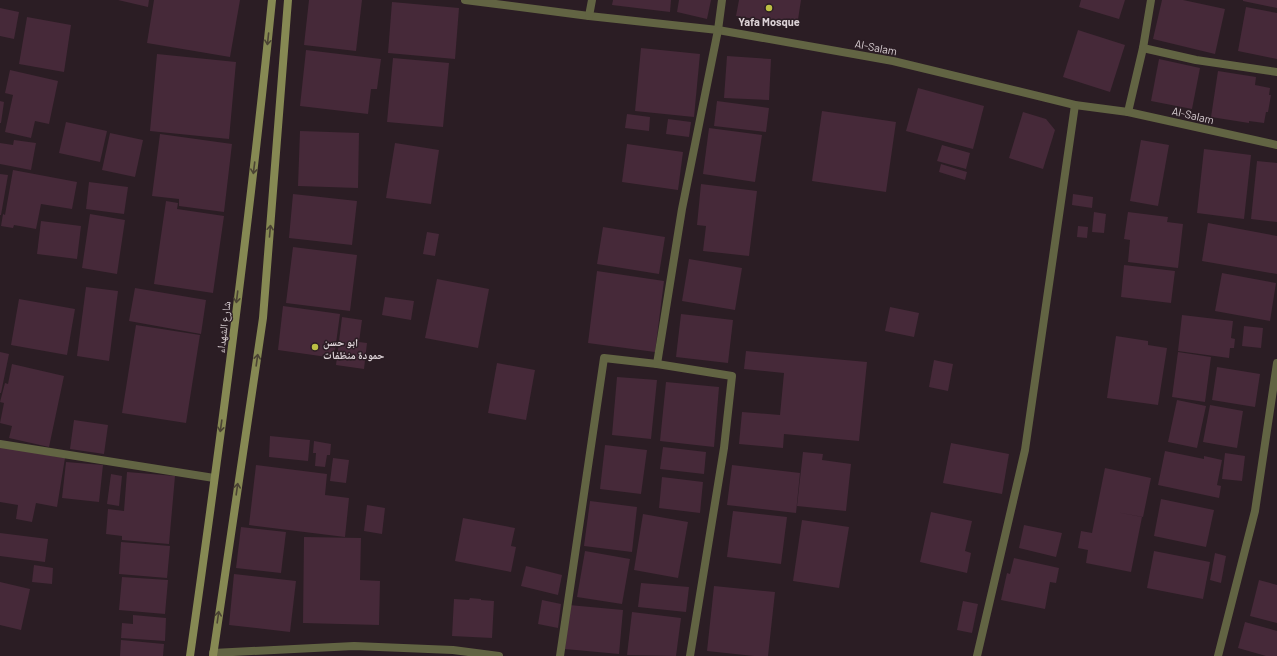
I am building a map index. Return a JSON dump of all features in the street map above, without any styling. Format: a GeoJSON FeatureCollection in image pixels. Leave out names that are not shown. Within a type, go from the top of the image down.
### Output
{"type":"FeatureCollection","features":[{"type":"Feature","properties":{"kind":"main road","name":"شارع الشهداء"},"geometry":{"type":"LineString","coordinates":[[190,656],[260,115],[272,0]]}},
{"type":"Feature","properties":{"kind":"main road"},"geometry":{"type":"LineString","coordinates":[[213,655],[263,318],[288,0]]}},
{"type":"Feature","properties":{"kind":"street","name":"Al-Salam"},"geometry":{"type":"LineString","coordinates":[[465,0],[502,2],[589,16],[718,30],[893,62],[1075,105],[1128,112],[1277,144]]}},
{"type":"Feature","properties":{"kind":"street"},"geometry":{"type":"LineString","coordinates":[[589,16],[592,0]]}},
{"type":"Feature","properties":{"kind":"street"},"geometry":{"type":"LineString","coordinates":[[656,364],[682,209],[718,30],[722,0]]}},
{"type":"Feature","properties":{"kind":"street"},"geometry":{"type":"LineString","coordinates":[[1128,112],[1143,48],[1151,0]]}},
{"type":"Feature","properties":{"kind":"street"},"geometry":{"type":"LineString","coordinates":[[1143,48],[1196,60],[1277,72]]}},
{"type":"Feature","properties":{"kind":"street"},"geometry":{"type":"LineString","coordinates":[[977,656],[1025,450],[1075,105]]}},
{"type":"Feature","properties":{"kind":"street"},"geometry":{"type":"LineString","coordinates":[[560,656],[604,358],[656,364],[732,376],[724,448],[690,656]]}},
{"type":"Feature","properties":{"kind":"street"},"geometry":{"type":"LineString","coordinates":[[1218,656],[1256,511],[1277,363]]}},
{"type":"Feature","properties":{"kind":"street"},"geometry":{"type":"LineString","coordinates":[[0,444],[214,478]]}},
{"type":"Feature","properties":{"kind":"street"},"geometry":{"type":"LineString","coordinates":[[213,655],[354,646],[498,656]]}},
{"type":"Feature","properties":{"kind":"building"},"geometry":{"type":"Polygon","coordinates":[[[118,0],[149,0],[148,7],[118,0]]]}},
{"type":"Feature","properties":{"kind":"building"},"geometry":{"type":"Polygon","coordinates":[[[154,0],[240,0],[230,57],[147,43],[154,0]]]}},
{"type":"Feature","properties":{"kind":"building"},"geometry":{"type":"Polygon","coordinates":[[[309,0],[362,0],[356,51],[304,45],[309,0]]]}},
{"type":"Feature","properties":{"kind":"building"},"geometry":{"type":"Polygon","coordinates":[[[613,0],[671,0],[670,12],[612,5],[613,0]]]}},
{"type":"Feature","properties":{"kind":"building"},"geometry":{"type":"Polygon","coordinates":[[[679,0],[711,0],[707,19],[677,12],[679,0]]]}},
{"type":"Feature","properties":{"kind":"building","name":"Yafa Mosque"},"geometry":{"type":"Polygon","coordinates":[[[739,0],[801,0],[797,26],[736,16],[739,0]]]}},
{"type":"Feature","properties":{"kind":"building"},"geometry":{"type":"Polygon","coordinates":[[[1081,0],[1125,0],[1119,19],[1079,7],[1081,0]]]}},
{"type":"Feature","properties":{"kind":"building"},"geometry":{"type":"Polygon","coordinates":[[[1162,0],[1183,0],[1225,9],[1215,54],[1153,39],[1162,0]]]}},
{"type":"Feature","properties":{"kind":"building"},"geometry":{"type":"Polygon","coordinates":[[[1277,0],[1277,8],[1243,1],[1277,0]]]}},
{"type":"Feature","properties":{"kind":"building"},"geometry":{"type":"Polygon","coordinates":[[[392,2],[459,8],[455,59],[388,53],[392,2]]]}},
{"type":"Feature","properties":{"kind":"building"},"geometry":{"type":"Polygon","coordinates":[[[1246,7],[1277,13],[1277,59],[1238,51],[1246,7]]]}},
{"type":"Feature","properties":{"kind":"building"},"geometry":{"type":"Polygon","coordinates":[[[0,8],[19,12],[14,39],[0,36],[0,8]]]}},
{"type":"Feature","properties":{"kind":"building"},"geometry":{"type":"Polygon","coordinates":[[[27,17],[71,25],[64,72],[19,64],[27,17]]]}},
{"type":"Feature","properties":{"kind":"building"},"geometry":{"type":"Polygon","coordinates":[[[1078,30],[1125,45],[1110,92],[1063,77],[1078,30]]]}},
{"type":"Feature","properties":{"kind":"building"},"geometry":{"type":"Polygon","coordinates":[[[641,48],[700,54],[694,117],[635,111],[641,48]]]}},
{"type":"Feature","properties":{"kind":"building"},"geometry":{"type":"Polygon","coordinates":[[[306,50],[381,59],[377,89],[371,89],[368,114],[300,106],[306,50]]]}},
{"type":"Feature","properties":{"kind":"building"},"geometry":{"type":"Polygon","coordinates":[[[157,54],[236,62],[229,139],[150,131],[157,54]]]}},
{"type":"Feature","properties":{"kind":"building"},"geometry":{"type":"Polygon","coordinates":[[[727,56],[771,59],[769,100],[724,98],[727,56]]]}},
{"type":"Feature","properties":{"kind":"building"},"geometry":{"type":"Polygon","coordinates":[[[393,58],[449,63],[443,127],[387,122],[393,58]]]}},
{"type":"Feature","properties":{"kind":"building"},"geometry":{"type":"Polygon","coordinates":[[[1159,59],[1200,68],[1192,109],[1151,101],[1159,59]]]}},
{"type":"Feature","properties":{"kind":"building"},"geometry":{"type":"Polygon","coordinates":[[[10,70],[58,81],[49,124],[35,121],[31,138],[5,132],[13,95],[5,93],[10,70]]]}},
{"type":"Feature","properties":{"kind":"building"},"geometry":{"type":"Polygon","coordinates":[[[1218,71],[1256,77],[1255,85],[1270,88],[1269,95],[1271,95],[1268,112],[1266,112],[1264,123],[1249,121],[1249,123],[1211,117],[1218,71]]]}},
{"type":"Feature","properties":{"kind":"building"},"geometry":{"type":"Polygon","coordinates":[[[918,88],[984,106],[973,149],[906,131],[918,88]]]}},
{"type":"Feature","properties":{"kind":"building"},"geometry":{"type":"Polygon","coordinates":[[[0,101],[4,102],[1,123],[0,123],[0,101]]]}},
{"type":"Feature","properties":{"kind":"building"},"geometry":{"type":"Polygon","coordinates":[[[717,101],[769,108],[766,132],[714,126],[717,101]]]}},
{"type":"Feature","properties":{"kind":"building"},"geometry":{"type":"Polygon","coordinates":[[[822,111],[896,122],[886,192],[812,181],[822,111]]]}},
{"type":"Feature","properties":{"kind":"building"},"geometry":{"type":"Polygon","coordinates":[[[1023,112],[1046,119],[1055,130],[1043,169],[1009,158],[1023,112]]]}},
{"type":"Feature","properties":{"kind":"building"},"geometry":{"type":"Polygon","coordinates":[[[627,114],[650,117],[649,131],[625,128],[627,114]]]}},
{"type":"Feature","properties":{"kind":"building"},"geometry":{"type":"Polygon","coordinates":[[[668,119],[691,122],[689,137],[666,134],[668,119]]]}},
{"type":"Feature","properties":{"kind":"building"},"geometry":{"type":"Polygon","coordinates":[[[66,122],[107,131],[100,162],[59,153],[66,122]]]}},
{"type":"Feature","properties":{"kind":"building"},"geometry":{"type":"Polygon","coordinates":[[[709,128],[762,135],[755,182],[703,174],[709,128]]]}},
{"type":"Feature","properties":{"kind":"building"},"geometry":{"type":"Polygon","coordinates":[[[300,131],[359,133],[358,188],[298,186],[300,131]]]}},
{"type":"Feature","properties":{"kind":"building"},"geometry":{"type":"Polygon","coordinates":[[[110,133],[143,140],[135,177],[102,170],[110,133]]]}},
{"type":"Feature","properties":{"kind":"building"},"geometry":{"type":"Polygon","coordinates":[[[160,134],[232,144],[224,212],[179,206],[179,199],[152,196],[160,134]]]}},
{"type":"Feature","properties":{"kind":"building"},"geometry":{"type":"Polygon","coordinates":[[[14,140],[36,143],[31,170],[0,164],[0,143],[13,145],[14,140]]]}},
{"type":"Feature","properties":{"kind":"building"},"geometry":{"type":"Polygon","coordinates":[[[1141,140],[1169,145],[1158,206],[1130,201],[1141,140]]]}},
{"type":"Feature","properties":{"kind":"building"},"geometry":{"type":"Polygon","coordinates":[[[395,143],[439,150],[431,204],[386,198],[395,143]]]}},
{"type":"Feature","properties":{"kind":"building"},"geometry":{"type":"Polygon","coordinates":[[[627,144],[683,152],[678,190],[622,182],[627,144]]]}},
{"type":"Feature","properties":{"kind":"building"},"geometry":{"type":"Polygon","coordinates":[[[942,145],[970,153],[966,169],[937,161],[942,145]]]}},
{"type":"Feature","properties":{"kind":"building"},"geometry":{"type":"Polygon","coordinates":[[[1204,149],[1251,155],[1244,219],[1197,213],[1204,149]]]}},
{"type":"Feature","properties":{"kind":"building"},"geometry":{"type":"Polygon","coordinates":[[[1257,161],[1277,163],[1277,222],[1251,219],[1257,161]]]}},
{"type":"Feature","properties":{"kind":"building"},"geometry":{"type":"Polygon","coordinates":[[[941,164],[967,172],[965,180],[939,172],[941,164]]]}},
{"type":"Feature","properties":{"kind":"building"},"geometry":{"type":"Polygon","coordinates":[[[13,170],[77,182],[72,209],[41,204],[36,229],[14,225],[13,228],[1,226],[3,214],[5,215],[13,170]]]}},
{"type":"Feature","properties":{"kind":"building"},"geometry":{"type":"Polygon","coordinates":[[[0,174],[8,175],[1,215],[0,215],[0,174]]]}},
{"type":"Feature","properties":{"kind":"building"},"geometry":{"type":"Polygon","coordinates":[[[89,182],[128,187],[124,214],[86,209],[89,182]]]}},
{"type":"Feature","properties":{"kind":"building"},"geometry":{"type":"Polygon","coordinates":[[[701,184],[757,191],[749,256],[703,251],[706,226],[697,225],[701,184]]]}},
{"type":"Feature","properties":{"kind":"building"},"geometry":{"type":"Polygon","coordinates":[[[293,194],[357,201],[352,245],[289,238],[293,194]]]}},
{"type":"Feature","properties":{"kind":"building"},"geometry":{"type":"Polygon","coordinates":[[[1073,194],[1093,197],[1092,208],[1072,205],[1073,194]]]}},
{"type":"Feature","properties":{"kind":"building"},"geometry":{"type":"Polygon","coordinates":[[[166,201],[178,203],[177,209],[224,216],[213,293],[154,284],[166,201]]]}},
{"type":"Feature","properties":{"kind":"building"},"geometry":{"type":"Polygon","coordinates":[[[1094,212],[1106,214],[1104,233],[1092,232],[1094,212]]]}},
{"type":"Feature","properties":{"kind":"building"},"geometry":{"type":"Polygon","coordinates":[[[1128,212],[1168,217],[1167,222],[1183,224],[1178,268],[1128,262],[1130,240],[1124,239],[1128,212]]]}},
{"type":"Feature","properties":{"kind":"building"},"geometry":{"type":"Polygon","coordinates":[[[90,214],[125,220],[117,274],[82,268],[90,214]]]}},
{"type":"Feature","properties":{"kind":"building"},"geometry":{"type":"Polygon","coordinates":[[[41,221],[81,226],[77,259],[37,254],[41,221]]]}},
{"type":"Feature","properties":{"kind":"building"},"geometry":{"type":"Polygon","coordinates":[[[1208,223],[1277,236],[1277,274],[1202,261],[1208,223]]]}},
{"type":"Feature","properties":{"kind":"building"},"geometry":{"type":"Polygon","coordinates":[[[1078,226],[1088,227],[1087,238],[1077,237],[1078,226]]]}},
{"type":"Feature","properties":{"kind":"building"},"geometry":{"type":"Polygon","coordinates":[[[603,227],[665,237],[659,274],[597,264],[603,227]]]}},
{"type":"Feature","properties":{"kind":"building"},"geometry":{"type":"Polygon","coordinates":[[[427,232],[439,234],[435,256],[423,254],[427,232]]]}},
{"type":"Feature","properties":{"kind":"building"},"geometry":{"type":"Polygon","coordinates":[[[293,247],[357,255],[350,311],[286,303],[293,247]]]}},
{"type":"Feature","properties":{"kind":"building"},"geometry":{"type":"Polygon","coordinates":[[[689,259],[742,268],[735,310],[682,301],[689,259]]]}},
{"type":"Feature","properties":{"kind":"building"},"geometry":{"type":"Polygon","coordinates":[[[1124,265],[1175,271],[1171,303],[1121,297],[1124,265]]]}},
{"type":"Feature","properties":{"kind":"building"},"geometry":{"type":"Polygon","coordinates":[[[597,271],[664,281],[655,352],[588,343],[597,271]]]}},
{"type":"Feature","properties":{"kind":"building"},"geometry":{"type":"Polygon","coordinates":[[[1222,273],[1276,283],[1270,321],[1215,311],[1222,273]]]}},
{"type":"Feature","properties":{"kind":"building"},"geometry":{"type":"Polygon","coordinates":[[[437,279],[489,289],[478,348],[425,338],[437,279]]]}},
{"type":"Feature","properties":{"kind":"building"},"geometry":{"type":"Polygon","coordinates":[[[86,287],[118,291],[109,361],[77,356],[86,287]]]}},
{"type":"Feature","properties":{"kind":"building"},"geometry":{"type":"Polygon","coordinates":[[[135,288],[206,300],[201,334],[129,321],[135,288]]]}},
{"type":"Feature","properties":{"kind":"building"},"geometry":{"type":"Polygon","coordinates":[[[385,297],[414,301],[411,320],[382,315],[385,297]]]}},
{"type":"Feature","properties":{"kind":"building"},"geometry":{"type":"Polygon","coordinates":[[[19,299],[75,309],[67,355],[11,345],[19,299]]]}},
{"type":"Feature","properties":{"kind":"building"},"geometry":{"type":"Polygon","coordinates":[[[283,306],[340,314],[334,358],[278,350],[283,306]]]}},
{"type":"Feature","properties":{"kind":"building"},"geometry":{"type":"Polygon","coordinates":[[[890,307],[919,313],[914,337],[885,331],[890,307]]]}},
{"type":"Feature","properties":{"kind":"building"},"geometry":{"type":"Polygon","coordinates":[[[681,314],[733,320],[728,363],[676,357],[681,314]]]}},
{"type":"Feature","properties":{"kind":"building"},"geometry":{"type":"Polygon","coordinates":[[[1182,315],[1233,321],[1231,338],[1235,339],[1234,348],[1230,348],[1229,358],[1178,351],[1182,315]]]}},
{"type":"Feature","properties":{"kind":"building"},"geometry":{"type":"Polygon","coordinates":[[[342,317],[362,320],[359,342],[367,343],[364,369],[336,365],[342,317]]]}},
{"type":"Feature","properties":{"kind":"building"},"geometry":{"type":"Polygon","coordinates":[[[136,325],[200,335],[186,423],[122,413],[136,325]]]}},
{"type":"Feature","properties":{"kind":"building"},"geometry":{"type":"Polygon","coordinates":[[[1244,326],[1263,328],[1261,348],[1242,346],[1244,326]]]}},
{"type":"Feature","properties":{"kind":"building"},"geometry":{"type":"Polygon","coordinates":[[[1116,336],[1148,341],[1148,345],[1167,348],[1158,405],[1107,398],[1116,336]]]}},
{"type":"Feature","properties":{"kind":"building"},"geometry":{"type":"Polygon","coordinates":[[[746,351],[867,362],[859,441],[784,434],[783,448],[739,444],[742,412],[780,415],[784,373],[744,369],[746,351]]]}},
{"type":"Feature","properties":{"kind":"building"},"geometry":{"type":"Polygon","coordinates":[[[0,352],[9,354],[1,393],[0,393],[0,352]]]}},
{"type":"Feature","properties":{"kind":"building"},"geometry":{"type":"Polygon","coordinates":[[[1178,352],[1211,357],[1205,402],[1172,397],[1178,352]]]}},
{"type":"Feature","properties":{"kind":"building"},"geometry":{"type":"Polygon","coordinates":[[[934,360],[953,364],[948,391],[929,387],[934,360]]]}},
{"type":"Feature","properties":{"kind":"building"},"geometry":{"type":"Polygon","coordinates":[[[497,363],[535,370],[526,420],[488,413],[497,363]]]}},
{"type":"Feature","properties":{"kind":"building"},"geometry":{"type":"Polygon","coordinates":[[[12,364],[64,376],[49,447],[9,438],[12,426],[0,423],[4,403],[0,402],[5,383],[8,384],[12,364]]]}},
{"type":"Feature","properties":{"kind":"building"},"geometry":{"type":"Polygon","coordinates":[[[1217,367],[1260,374],[1255,407],[1212,400],[1217,367]]]}},
{"type":"Feature","properties":{"kind":"building"},"geometry":{"type":"Polygon","coordinates":[[[617,377],[657,380],[651,439],[612,435],[617,377]]]}},
{"type":"Feature","properties":{"kind":"building"},"geometry":{"type":"Polygon","coordinates":[[[666,382],[719,387],[714,447],[660,441],[666,382]]]}},
{"type":"Feature","properties":{"kind":"building"},"geometry":{"type":"Polygon","coordinates":[[[1177,400],[1206,406],[1197,448],[1168,442],[1177,400]]]}},
{"type":"Feature","properties":{"kind":"building"},"geometry":{"type":"Polygon","coordinates":[[[1210,405],[1243,411],[1237,448],[1203,442],[1210,405]]]}},
{"type":"Feature","properties":{"kind":"building"},"geometry":{"type":"Polygon","coordinates":[[[74,420],[108,425],[104,454],[70,449],[74,420]]]}},
{"type":"Feature","properties":{"kind":"building"},"geometry":{"type":"Polygon","coordinates":[[[270,436],[310,440],[308,461],[269,457],[270,436]]]}},
{"type":"Feature","properties":{"kind":"building"},"geometry":{"type":"Polygon","coordinates":[[[314,441],[331,444],[330,455],[327,455],[325,467],[315,466],[316,453],[313,453],[314,441]]]}},
{"type":"Feature","properties":{"kind":"building"},"geometry":{"type":"Polygon","coordinates":[[[951,443],[1009,454],[1002,494],[943,483],[951,443]]]}},
{"type":"Feature","properties":{"kind":"building"},"geometry":{"type":"Polygon","coordinates":[[[605,445],[647,450],[641,494],[600,489],[605,445]]]}},
{"type":"Feature","properties":{"kind":"building"},"geometry":{"type":"Polygon","coordinates":[[[0,447],[65,458],[57,507],[36,503],[32,522],[16,519],[18,505],[0,502],[0,447]]]}},
{"type":"Feature","properties":{"kind":"building"},"geometry":{"type":"Polygon","coordinates":[[[663,447],[706,452],[704,474],[660,469],[663,447]]]}},
{"type":"Feature","properties":{"kind":"building"},"geometry":{"type":"Polygon","coordinates":[[[1165,451],[1204,459],[1204,456],[1222,460],[1217,485],[1221,486],[1219,498],[1158,485],[1165,451]]]}},
{"type":"Feature","properties":{"kind":"building"},"geometry":{"type":"Polygon","coordinates":[[[803,452],[823,454],[822,460],[851,464],[846,511],[797,506],[803,452]]]}},
{"type":"Feature","properties":{"kind":"building"},"geometry":{"type":"Polygon","coordinates":[[[1225,453],[1245,456],[1242,481],[1222,479],[1225,453]]]}},
{"type":"Feature","properties":{"kind":"building"},"geometry":{"type":"Polygon","coordinates":[[[333,458],[349,460],[346,483],[330,481],[333,458]]]}},
{"type":"Feature","properties":{"kind":"building"},"geometry":{"type":"Polygon","coordinates":[[[66,462],[103,465],[99,502],[62,498],[66,462]]]}},
{"type":"Feature","properties":{"kind":"building"},"geometry":{"type":"Polygon","coordinates":[[[256,465],[327,474],[325,495],[349,498],[345,537],[249,525],[256,465]]]}},
{"type":"Feature","properties":{"kind":"building"},"geometry":{"type":"Polygon","coordinates":[[[732,465],[800,473],[796,513],[727,505],[732,465]]]}},
{"type":"Feature","properties":{"kind":"building"},"geometry":{"type":"Polygon","coordinates":[[[1105,468],[1151,478],[1143,517],[1116,512],[1142,517],[1131,572],[1086,563],[1088,550],[1078,548],[1081,531],[1092,533],[1105,468]]]}},
{"type":"Feature","properties":{"kind":"building"},"geometry":{"type":"Polygon","coordinates":[[[127,472],[175,476],[169,544],[122,540],[122,536],[106,534],[108,509],[124,511],[127,472]]]}},
{"type":"Feature","properties":{"kind":"building"},"geometry":{"type":"Polygon","coordinates":[[[111,474],[122,476],[119,506],[107,504],[111,474]]]}},
{"type":"Feature","properties":{"kind":"building"},"geometry":{"type":"Polygon","coordinates":[[[662,477],[703,482],[700,513],[659,508],[662,477]]]}},
{"type":"Feature","properties":{"kind":"building"},"geometry":{"type":"Polygon","coordinates":[[[1161,499],[1214,510],[1206,547],[1154,536],[1161,499]]]}},
{"type":"Feature","properties":{"kind":"building"},"geometry":{"type":"Polygon","coordinates":[[[590,501],[637,507],[632,552],[584,546],[590,501]]]}},
{"type":"Feature","properties":{"kind":"building"},"geometry":{"type":"Polygon","coordinates":[[[367,505],[385,508],[382,534],[364,531],[367,505]]]}},
{"type":"Feature","properties":{"kind":"building"},"geometry":{"type":"Polygon","coordinates":[[[733,511],[787,517],[781,564],[727,557],[733,511]]]}},
{"type":"Feature","properties":{"kind":"building"},"geometry":{"type":"Polygon","coordinates":[[[931,512],[972,521],[965,551],[971,553],[967,573],[920,562],[931,512]]]}},
{"type":"Feature","properties":{"kind":"building"},"geometry":{"type":"Polygon","coordinates":[[[643,514],[688,522],[678,578],[634,570],[643,514]]]}},
{"type":"Feature","properties":{"kind":"building"},"geometry":{"type":"Polygon","coordinates":[[[463,518],[515,528],[511,546],[516,547],[511,572],[455,561],[463,518]]]}},
{"type":"Feature","properties":{"kind":"building"},"geometry":{"type":"Polygon","coordinates":[[[802,520],[849,527],[839,588],[793,581],[802,520]]]}},
{"type":"Feature","properties":{"kind":"building"},"geometry":{"type":"Polygon","coordinates":[[[1024,525],[1062,533],[1056,557],[1019,548],[1024,525]]]}},
{"type":"Feature","properties":{"kind":"building"},"geometry":{"type":"Polygon","coordinates":[[[241,527],[286,532],[281,573],[236,568],[241,527]]]}},
{"type":"Feature","properties":{"kind":"building"},"geometry":{"type":"Polygon","coordinates":[[[0,533],[48,539],[45,562],[0,556],[0,533]]]}},
{"type":"Feature","properties":{"kind":"building"},"geometry":{"type":"Polygon","coordinates":[[[304,537],[361,538],[360,580],[380,581],[379,625],[303,623],[304,537]]]}},
{"type":"Feature","properties":{"kind":"building"},"geometry":{"type":"Polygon","coordinates":[[[121,542],[170,546],[167,578],[119,574],[121,542]]]}},
{"type":"Feature","properties":{"kind":"building"},"geometry":{"type":"Polygon","coordinates":[[[585,551],[630,559],[622,604],[577,597],[585,551]]]}},
{"type":"Feature","properties":{"kind":"building"},"geometry":{"type":"Polygon","coordinates":[[[1154,551],[1210,562],[1203,599],[1147,588],[1154,551]]]}},
{"type":"Feature","properties":{"kind":"building"},"geometry":{"type":"Polygon","coordinates":[[[1215,553],[1226,556],[1221,583],[1210,580],[1215,553]]]}},
{"type":"Feature","properties":{"kind":"building"},"geometry":{"type":"Polygon","coordinates":[[[1014,558],[1059,568],[1056,583],[1050,582],[1045,609],[1001,600],[1007,573],[1010,574],[1014,558]]]}},
{"type":"Feature","properties":{"kind":"building"},"geometry":{"type":"Polygon","coordinates":[[[34,565],[53,568],[52,584],[32,582],[34,565]]]}},
{"type":"Feature","properties":{"kind":"building"},"geometry":{"type":"Polygon","coordinates":[[[526,566],[562,575],[558,595],[521,586],[526,566]]]}},
{"type":"Feature","properties":{"kind":"building"},"geometry":{"type":"Polygon","coordinates":[[[234,574],[296,581],[290,632],[229,625],[234,574]]]}},
{"type":"Feature","properties":{"kind":"building"},"geometry":{"type":"Polygon","coordinates":[[[122,577],[168,580],[165,614],[119,610],[122,577]]]}},
{"type":"Feature","properties":{"kind":"building"},"geometry":{"type":"Polygon","coordinates":[[[1259,580],[1277,585],[1277,623],[1250,616],[1259,580]]]}},
{"type":"Feature","properties":{"kind":"building"},"geometry":{"type":"Polygon","coordinates":[[[0,582],[30,589],[21,630],[0,625],[0,582]]]}},
{"type":"Feature","properties":{"kind":"building"},"geometry":{"type":"Polygon","coordinates":[[[641,583],[689,587],[686,612],[638,607],[641,583]]]}},
{"type":"Feature","properties":{"kind":"building"},"geometry":{"type":"Polygon","coordinates":[[[714,586],[775,592],[768,656],[707,651],[714,586]]]}},
{"type":"Feature","properties":{"kind":"building"},"geometry":{"type":"Polygon","coordinates":[[[470,598],[494,601],[492,638],[452,636],[454,599],[469,600],[470,598]]]}},
{"type":"Feature","properties":{"kind":"building"},"geometry":{"type":"Polygon","coordinates":[[[542,600],[561,604],[558,628],[538,624],[542,600]]]}},
{"type":"Feature","properties":{"kind":"building"},"geometry":{"type":"Polygon","coordinates":[[[963,601],[978,604],[972,633],[957,630],[963,601]]]}},
{"type":"Feature","properties":{"kind":"building"},"geometry":{"type":"Polygon","coordinates":[[[569,605],[623,610],[619,654],[565,649],[569,605]]]}},
{"type":"Feature","properties":{"kind":"building"},"geometry":{"type":"Polygon","coordinates":[[[632,612],[681,618],[676,656],[627,655],[632,612]]]}},
{"type":"Feature","properties":{"kind":"building"},"geometry":{"type":"Polygon","coordinates":[[[133,615],[166,618],[165,641],[121,638],[122,623],[133,624],[133,615]]]}},
{"type":"Feature","properties":{"kind":"building"},"geometry":{"type":"Polygon","coordinates":[[[1245,622],[1277,631],[1277,656],[1266,656],[1238,648],[1245,622]]]}},
{"type":"Feature","properties":{"kind":"building"},"geometry":{"type":"Polygon","coordinates":[[[121,640],[164,644],[163,656],[120,656],[121,640]]]}},
{"type":"Feature","properties":{"kind":"place","name":"Yafa Mosque"},"geometry":{"type":"Point","coordinates":[769,8]}},
{"type":"Feature","properties":{"kind":"place","name":"ابو حسن حمودة منظفات"},"geometry":{"type":"Point","coordinates":[315,347]}}]}
